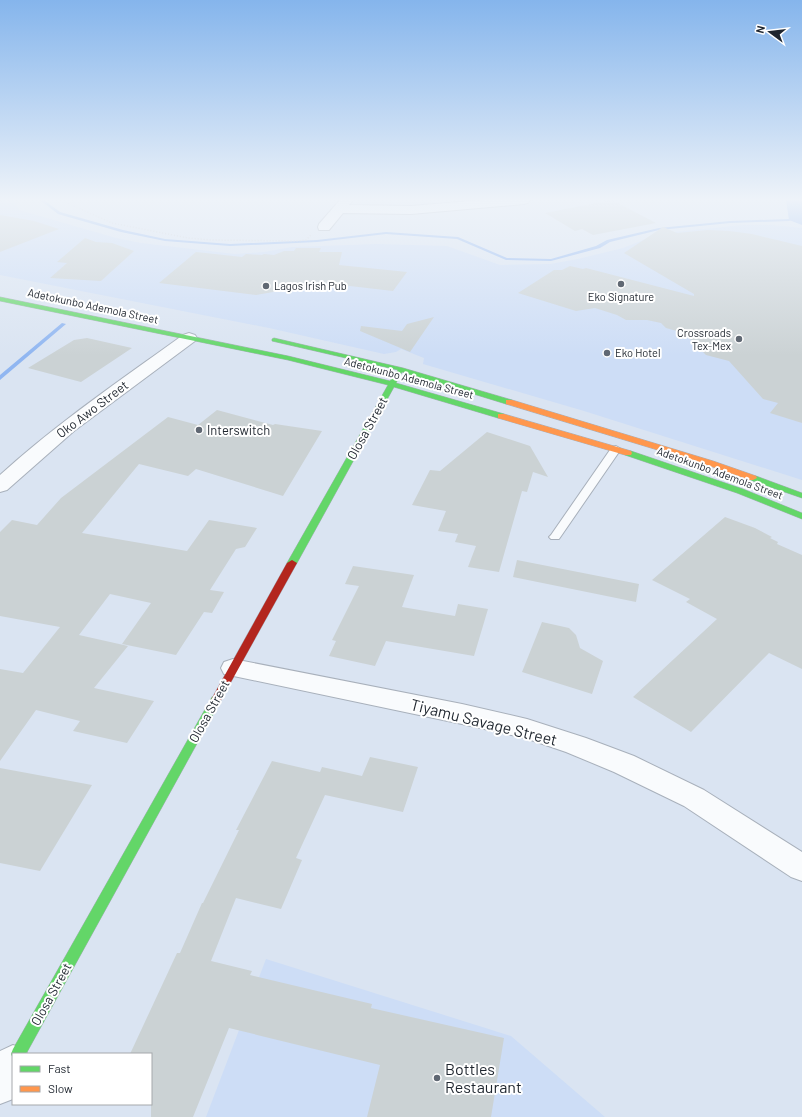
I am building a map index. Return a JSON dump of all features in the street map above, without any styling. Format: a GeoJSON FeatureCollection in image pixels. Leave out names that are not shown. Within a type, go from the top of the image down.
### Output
{"type":"FeatureCollection","features":[{"type":"Feature","properties":{"kind":"main road","name":"Adetokunbo Ademola Street"},"geometry":{"type":"LineString","coordinates":[[0,299],[288,358],[392,384],[616,449],[740,491],[802,516]]}},
{"type":"Feature","properties":{"kind":"main road","name":"Adetokunbo Ademola Street"},"geometry":{"type":"LineString","coordinates":[[263,338],[401,369],[710,462],[802,496]]}},
{"type":"Feature","properties":{"kind":"main road","name":"Olosa Street"},"geometry":{"type":"LineString","coordinates":[[19,1053],[401,369]]}},
{"type":"Feature","properties":{"kind":"street","name":"Oko Awo Street"},"geometry":{"type":"LineString","coordinates":[[0,486],[27,459],[56,436],[189,338]]}},
{"type":"Feature","properties":{"kind":"street","name":"Tiyamu Savage Street"},"geometry":{"type":"LineString","coordinates":[[233,668],[462,714],[527,729],[576,745],[624,764],[694,798],[802,868]]}},
{"type":"Feature","properties":{"kind":"street"},"geometry":{"type":"LineString","coordinates":[[0,1086],[12,1065]]}},
{"type":"Feature","properties":{"kind":"lane"},"geometry":{"type":"LineString","coordinates":[[555,537],[616,449]]}},
{"type":"Feature","properties":{"kind":"shaded area","name":"Eko Hotel"},"geometry":{"type":"Polygon","coordinates":[[[0,252],[219,252],[235,254],[262,252],[464,252],[500,265],[550,264],[606,252],[802,252],[802,480],[584,411],[423,364],[424,358],[401,349],[396,352],[384,354],[269,328],[0,275],[0,252]]]}},
{"type":"Feature","properties":{"kind":"shaded area"},"geometry":{"type":"Polygon","coordinates":[[[266,959],[511,1036],[605,1117],[206,1117],[266,959]]]}},
{"type":"Feature","properties":{"kind":"building"},"geometry":{"type":"Polygon","coordinates":[[[69,252],[133,252],[101,281],[50,278],[67,263],[57,262],[69,252]]]}},
{"type":"Feature","properties":{"kind":"building"},"geometry":{"type":"Polygon","coordinates":[[[196,252],[242,257],[246,254],[274,255],[281,252],[342,252],[339,265],[407,272],[393,291],[324,283],[256,295],[159,283],[196,252]]]}},
{"type":"Feature","properties":{"kind":"building","name":"Eko Hotel"},"geometry":{"type":"Polygon","coordinates":[[[802,252],[802,423],[770,413],[778,403],[763,399],[729,361],[706,355],[684,333],[666,328],[661,323],[647,320],[626,320],[617,315],[595,308],[576,311],[518,293],[554,270],[562,270],[570,266],[583,269],[586,268],[694,296],[694,294],[624,253],[802,252]]]}},
{"type":"Feature","properties":{"kind":"building"},"geometry":{"type":"Polygon","coordinates":[[[434,317],[410,352],[360,331],[361,326],[402,331],[407,324],[434,317]]]}},
{"type":"Feature","properties":{"kind":"building"},"geometry":{"type":"Polygon","coordinates":[[[87,338],[132,348],[81,382],[28,368],[74,340],[87,338]]]}},
{"type":"Feature","properties":{"kind":"building"},"geometry":{"type":"Polygon","coordinates":[[[217,410],[273,425],[275,424],[322,431],[283,496],[196,469],[188,476],[139,464],[82,533],[187,551],[209,520],[257,528],[245,547],[236,549],[210,590],[224,592],[212,613],[204,612],[176,655],[122,644],[151,603],[110,594],[79,635],[128,646],[94,688],[154,701],[127,743],[73,731],[80,721],[36,710],[0,761],[0,669],[23,673],[60,627],[0,616],[0,532],[12,520],[37,525],[61,498],[168,417],[198,425],[217,410]]]}},
{"type":"Feature","properties":{"kind":"building"},"geometry":{"type":"Polygon","coordinates":[[[487,432],[530,446],[548,477],[533,472],[527,492],[522,491],[499,572],[468,567],[476,546],[455,542],[458,534],[438,531],[446,511],[412,505],[430,470],[440,471],[487,432]]]}},
{"type":"Feature","properties":{"kind":"building"},"geometry":{"type":"Polygon","coordinates":[[[725,517],[755,528],[772,537],[770,538],[778,542],[777,544],[802,555],[802,669],[769,653],[691,732],[633,697],[717,619],[686,602],[690,599],[652,580],[725,517]]]}},
{"type":"Feature","properties":{"kind":"building"},"geometry":{"type":"Polygon","coordinates":[[[517,560],[639,584],[636,602],[513,577],[517,560]]]}},
{"type":"Feature","properties":{"kind":"building"},"geometry":{"type":"Polygon","coordinates":[[[353,566],[414,575],[402,607],[455,616],[458,604],[488,609],[474,656],[386,641],[375,666],[329,656],[336,641],[332,640],[359,586],[345,584],[353,566]]]}},
{"type":"Feature","properties":{"kind":"building"},"geometry":{"type":"Polygon","coordinates":[[[542,622],[569,628],[576,635],[580,648],[603,661],[592,694],[522,672],[542,622]]]}},
{"type":"Feature","properties":{"kind":"building"},"geometry":{"type":"Polygon","coordinates":[[[370,757],[418,767],[403,812],[325,795],[296,858],[302,860],[281,909],[236,898],[211,961],[252,971],[250,975],[372,1004],[371,1008],[504,1038],[491,1117],[367,1117],[380,1065],[229,1028],[193,1117],[151,1117],[152,1053],[130,1053],[177,953],[180,953],[202,903],[239,830],[236,830],[272,761],[320,772],[322,767],[362,776],[370,757]]]}},
{"type":"Feature","properties":{"kind":"building"},"geometry":{"type":"Polygon","coordinates":[[[0,768],[92,785],[40,871],[0,863],[0,768]]]}},
{"type":"Feature","properties":{"kind":"waterway"},"geometry":{"type":"LineString","coordinates":[[490,252],[506,259],[551,260],[579,252]]}},
{"type":"Feature","properties":{"kind":"waterway"},"geometry":{"type":"LineString","coordinates":[[0,378],[64,324]]}},
{"type":"Feature","properties":{"kind":"traffic: fast"},"geometry":{"type":"LineString","coordinates":[[0,299],[288,358],[392,384],[501,416]]}},
{"type":"Feature","properties":{"kind":"traffic: fast"},"geometry":{"type":"LineString","coordinates":[[274,340],[401,369],[509,402]]}},
{"type":"Feature","properties":{"kind":"traffic: fast"},"geometry":{"type":"LineString","coordinates":[[292,563],[399,372]]}},
{"type":"Feature","properties":{"kind":"traffic: fast"},"geometry":{"type":"LineString","coordinates":[[628,453],[740,491],[802,516]]}},
{"type":"Feature","properties":{"kind":"traffic: fast"},"geometry":{"type":"LineString","coordinates":[[753,478],[802,496]]}},
{"type":"Feature","properties":{"kind":"traffic: fast"},"geometry":{"type":"LineString","coordinates":[[19,1053],[216,700]]}},
{"type":"Feature","properties":{"kind":"traffic: slow"},"geometry":{"type":"LineString","coordinates":[[509,402],[710,463],[753,478]]}},
{"type":"Feature","properties":{"kind":"traffic: slow"},"geometry":{"type":"LineString","coordinates":[[501,416],[628,453]]}},
{"type":"Feature","properties":{"kind":"traffic: jam"},"geometry":{"type":"LineString","coordinates":[[216,700],[292,563]]}},
{"type":"Feature","properties":{"kind":"place","name":"Eko Signature"},"geometry":{"type":"Point","coordinates":[621,284]}},
{"type":"Feature","properties":{"kind":"place","name":"Lagos Irish Pub"},"geometry":{"type":"Point","coordinates":[266,286]}},
{"type":"Feature","properties":{"kind":"place","name":"Crossroads Tex-Mex"},"geometry":{"type":"Point","coordinates":[739,339]}},
{"type":"Feature","properties":{"kind":"place","name":"Eko Hotel"},"geometry":{"type":"Point","coordinates":[607,353]}},
{"type":"Feature","properties":{"kind":"place","name":"Interswitch"},"geometry":{"type":"Point","coordinates":[199,430]}},
{"type":"Feature","properties":{"kind":"place","name":"Bottles Restaurant"},"geometry":{"type":"Point","coordinates":[437,1078]}}]}
